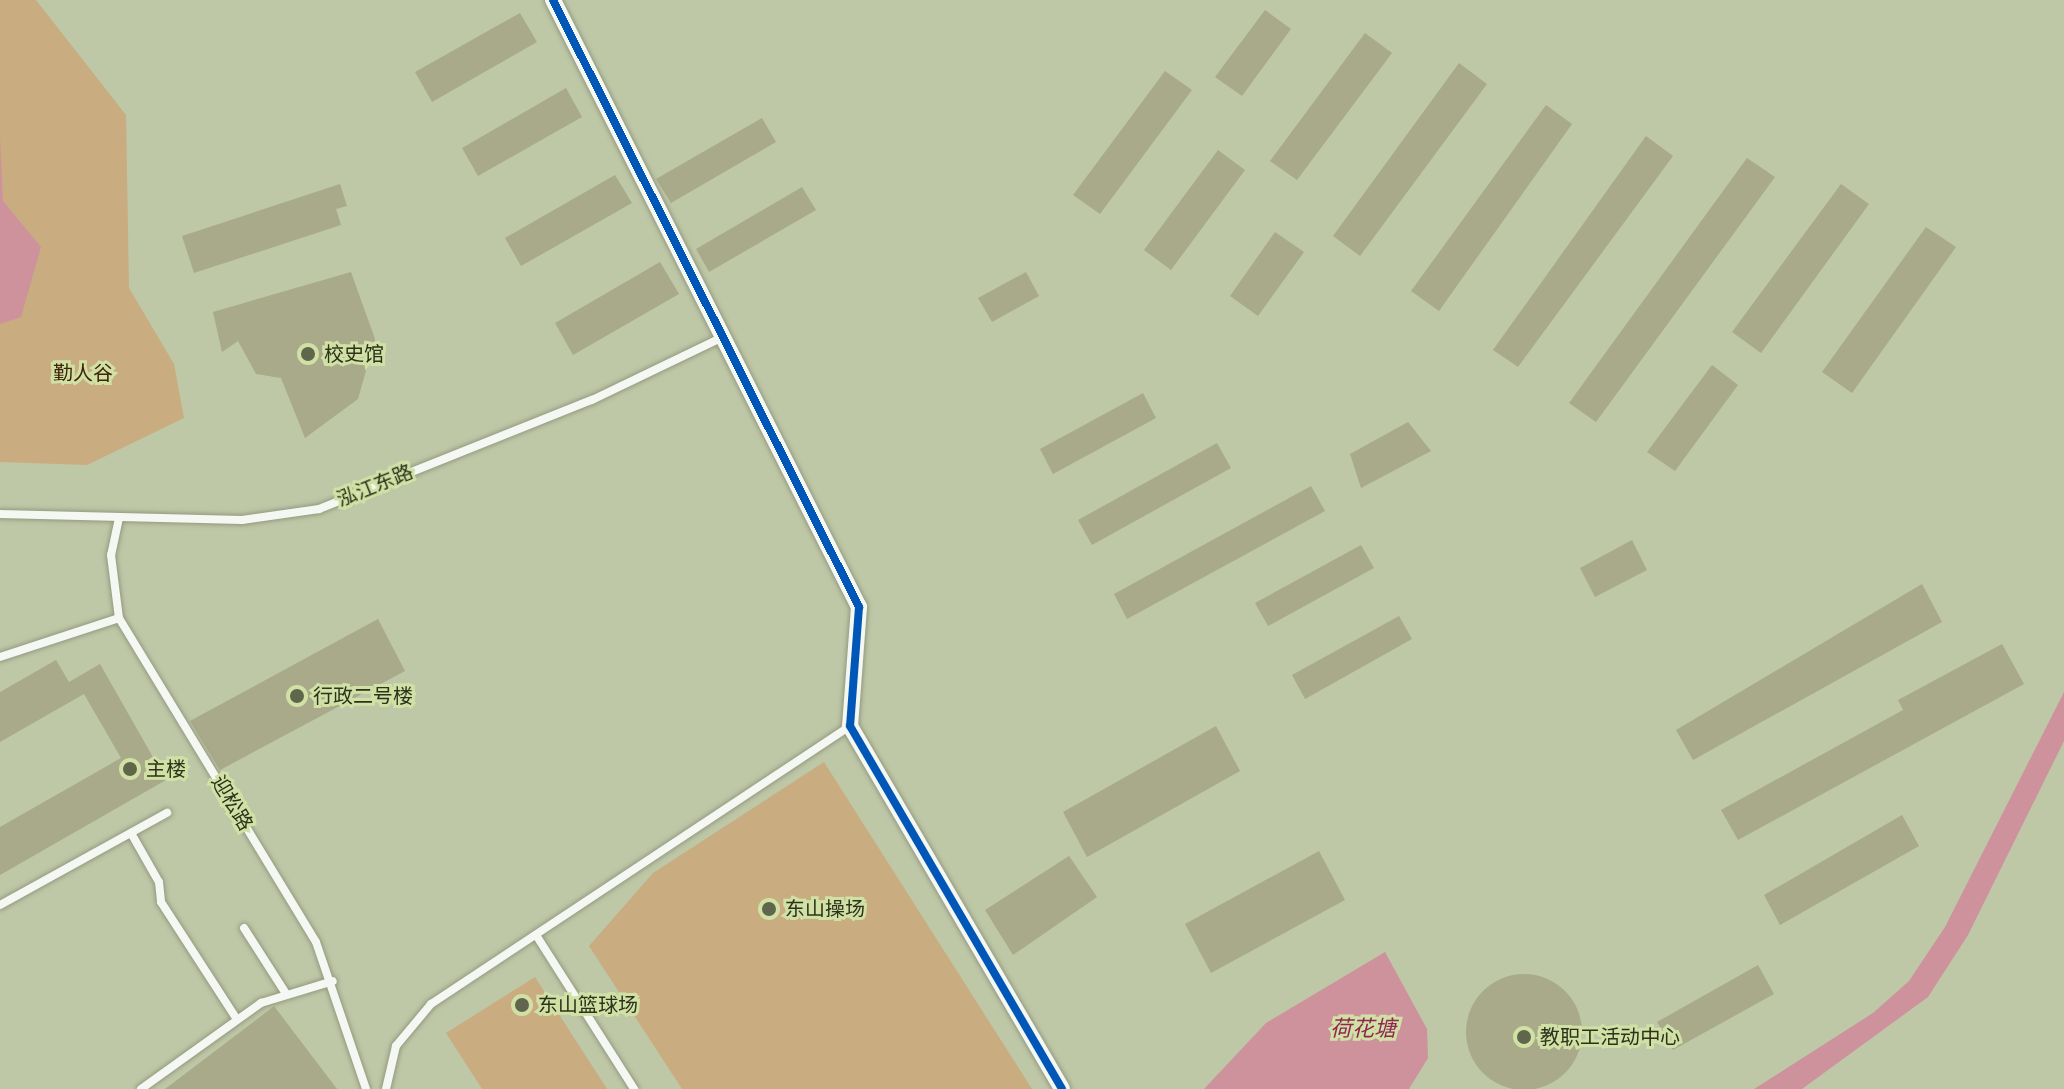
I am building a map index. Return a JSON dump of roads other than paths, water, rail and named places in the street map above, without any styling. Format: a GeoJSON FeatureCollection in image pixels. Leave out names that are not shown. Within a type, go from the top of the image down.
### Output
{"type":"FeatureCollection","features":[{"type":"Feature","properties":{"kind":"street"},"geometry":{"type":"LineString","coordinates":[[553,0],[859,607],[850,726],[1062,1089]]}},
{"type":"Feature","properties":{"kind":"lane","name":"泓江东路"},"geometry":{"type":"LineString","coordinates":[[0,514],[242,520],[319,509],[592,400],[724,336]]}},
{"type":"Feature","properties":{"kind":"lane","name":"迎松路"},"geometry":{"type":"LineString","coordinates":[[119,518],[111,555],[119,618],[316,942],[333,981],[366,1089]]}},
{"type":"Feature","properties":{"kind":"lane"},"geometry":{"type":"LineString","coordinates":[[0,657],[119,618]]}},
{"type":"Feature","properties":{"kind":"lane"},"geometry":{"type":"LineString","coordinates":[[386,1089],[396,1046],[409,1025],[536,935],[850,726]]}},
{"type":"Feature","properties":{"kind":"lane"},"geometry":{"type":"LineString","coordinates":[[0,905],[167,813]]}},
{"type":"Feature","properties":{"kind":"lane"},"geometry":{"type":"LineString","coordinates":[[131,833],[159,882],[161,902],[236,1018]]}},
{"type":"Feature","properties":{"kind":"lane"},"geometry":{"type":"LineString","coordinates":[[244,928],[285,992]]}},
{"type":"Feature","properties":{"kind":"lane"},"geometry":{"type":"LineString","coordinates":[[536,935],[634,1089]]}},
{"type":"Feature","properties":{"kind":"lane"},"geometry":{"type":"LineString","coordinates":[[141,1089],[236,1018],[285,992],[333,981]]}},
{"type":"Feature","properties":{"kind":"water"},"geometry":{"type":"Polygon","coordinates":[[[0,137],[3,201],[41,247],[21,317],[0,324],[0,137]]]}},
{"type":"Feature","properties":{"kind":"water"},"geometry":{"type":"Polygon","coordinates":[[[2064,692],[2064,741],[1968,935],[1928,997],[1802,1089],[1754,1089],[1873,1013],[1909,981],[1945,927],[2064,692]]]}},
{"type":"Feature","properties":{"kind":"water","name":"荷花塘"},"geometry":{"type":"Polygon","coordinates":[[[1385,952],[1427,1029],[1428,1058],[1409,1089],[1204,1089],[1266,1023],[1385,952]]]}},
{"type":"Feature","properties":{"kind":"place","name":"校史馆"},"geometry":{"type":"Point","coordinates":[308,354]}},
{"type":"Feature","properties":{"kind":"place","name":"行政二号楼"},"geometry":{"type":"Point","coordinates":[297,696]}},
{"type":"Feature","properties":{"kind":"place","name":"主楼"},"geometry":{"type":"Point","coordinates":[130,769]}},
{"type":"Feature","properties":{"kind":"place","name":"东山操场"},"geometry":{"type":"Point","coordinates":[769,909]}},
{"type":"Feature","properties":{"kind":"place","name":"东山篮球场"},"geometry":{"type":"Point","coordinates":[522,1005]}},
{"type":"Feature","properties":{"kind":"place","name":"教职工活动中心"},"geometry":{"type":"Point","coordinates":[1524,1037]}},
{"type":"Feature","properties":{"kind":"park label","name":"勤人谷"},"geometry":{"type":"Point","coordinates":[83,373]}}]}
